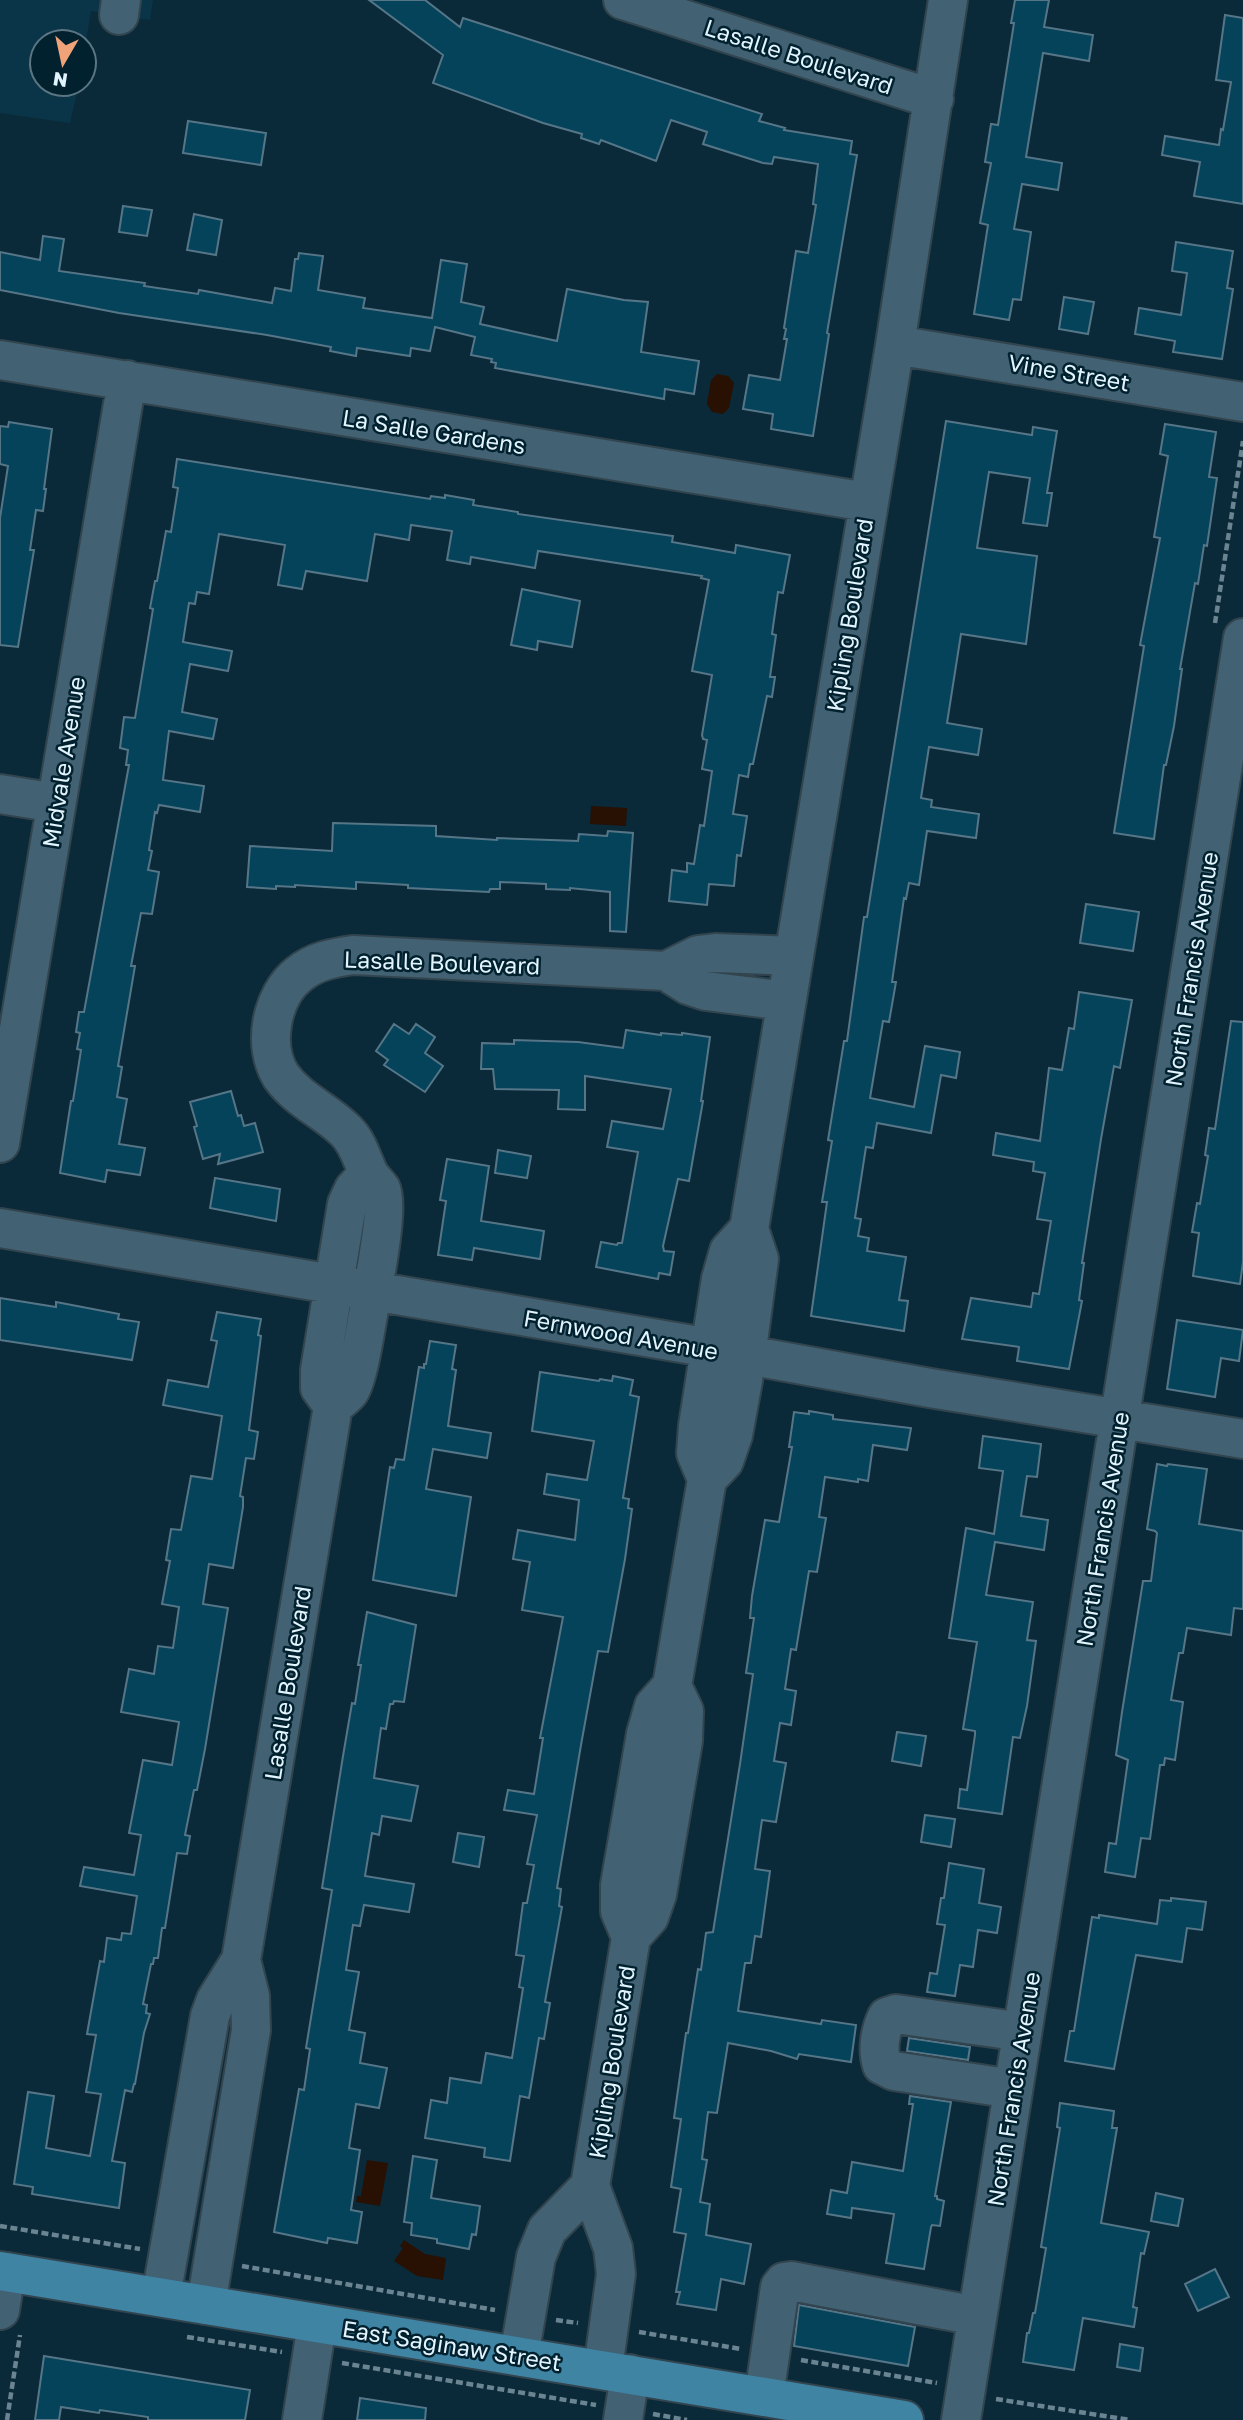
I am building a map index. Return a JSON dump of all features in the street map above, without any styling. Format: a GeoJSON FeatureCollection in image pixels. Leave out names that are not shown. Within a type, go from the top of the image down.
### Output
{"type":"FeatureCollection","features":[{"type":"Feature","properties":{"kind":"main road","name":"East Saginaw Street"},"geometry":{"type":"LineString","coordinates":[[3,2272],[904,2420]]}},
{"type":"Feature","properties":{"kind":"street","name":"Lasalle Boulevard"},"geometry":{"type":"LineString","coordinates":[[623,0],[934,99]]}},
{"type":"Feature","properties":{"kind":"street","name":"Kipling Boulevard"},"geometry":{"type":"LineString","coordinates":[[623,2420],[608,2327],[616,2274],[613,2248],[590,2186],[631,1937],[620,1910],[620,1885],[646,1734],[654,1706],[672,1686],[707,1479],[724,1461],[729,1448],[729,1352],[759,1259],[749,1229],[895,345],[948,0]]}},
{"type":"Feature","properties":{"kind":"street","name":"Vine Street"},"geometry":{"type":"LineString","coordinates":[[895,345],[1243,402]]}},
{"type":"Feature","properties":{"kind":"street","name":"La Salle Gardens"},"geometry":{"type":"LineString","coordinates":[[0,359],[867,502]]}},
{"type":"Feature","properties":{"kind":"street","name":"Midvale Avenue"},"geometry":{"type":"LineString","coordinates":[[0,1143],[127,380]]}},
{"type":"Feature","properties":{"kind":"street","name":"North Francis Avenue"},"geometry":{"type":"LineString","coordinates":[[963,2405],[1243,638]]}},
{"type":"Feature","properties":{"kind":"street"},"geometry":{"type":"LineString","coordinates":[[0,794],[56,803]]}},
{"type":"Feature","properties":{"kind":"street","name":"Lasalle Boulevard"},"geometry":{"type":"LineString","coordinates":[[161,2297],[210,2016],[240,1960],[333,1406],[349,1392],[355,1378],[372,1292],[384,1210],[382,1191],[368,1174],[361,1151],[345,1130],[301,1097],[281,1075],[271,1047],[272,1021],[283,995],[298,975],[323,960],[353,955],[666,971],[698,955],[715,953],[794,956]]}},
{"type":"Feature","properties":{"kind":"street","name":"Lasalle Boulevard"},"geometry":{"type":"LineString","coordinates":[[666,971],[688,985],[706,991],[786,1000]]}},
{"type":"Feature","properties":{"kind":"street"},"geometry":{"type":"LineString","coordinates":[[333,1406],[320,1388],[320,1370],[347,1204],[354,1189],[368,1174]]}},
{"type":"Feature","properties":{"kind":"street","name":"Fernwood Avenue"},"geometry":{"type":"LineString","coordinates":[[0,1228],[917,1386],[1243,1438]]}},
{"type":"Feature","properties":{"kind":"street","name":"Lasalle Boulevard"},"geometry":{"type":"LineString","coordinates":[[206,2305],[251,2030],[250,1996],[240,1960]]}},
{"type":"Feature","properties":{"kind":"street"},"geometry":{"type":"LineString","coordinates":[[1013,2089],[894,2071],[882,2064],[878,2056],[883,2025],[887,2017],[896,2014],[1022,2032]]}},
{"type":"Feature","properties":{"kind":"street","name":"Kipling Boulevard"},"geometry":{"type":"LineString","coordinates":[[519,2356],[536,2257],[547,2230],[590,2186]]}},
{"type":"Feature","properties":{"kind":"street"},"geometry":{"type":"LineString","coordinates":[[3,2272],[11,2317]]}},
{"type":"Feature","properties":{"kind":"street"},"geometry":{"type":"LineString","coordinates":[[764,2396],[780,2287],[784,2282],[804,2283],[977,2316]]}},
{"type":"Feature","properties":{"kind":"street"},"geometry":{"type":"LineString","coordinates":[[302,2420],[317,2324]]}},
{"type":"Feature","properties":{"kind":"path"},"geometry":{"type":"LineString","coordinates":[[0,2226],[168,2253]]}},
{"type":"Feature","properties":{"kind":"path"},"geometry":{"type":"LineString","coordinates":[[213,2261],[940,2384],[963,2405],[994,2399],[1130,2420]]}},
{"type":"Feature","properties":{"kind":"path"},"geometry":{"type":"LineString","coordinates":[[7,2420],[11,2317]]}},
{"type":"Feature","properties":{"kind":"shaded area"},"geometry":{"type":"Polygon","coordinates":[[[0,0],[153,0],[150,20],[91,11],[88,28],[28,28],[28,98],[76,98],[70,123],[0,113],[0,0]]]}},
{"type":"Feature","properties":{"kind":"shaded area"},"geometry":{"type":"Polygon","coordinates":[[[717,374],[728,376],[734,383],[729,408],[723,414],[712,412],[707,404],[711,380],[717,374]]]}},
{"type":"Feature","properties":{"kind":"shaded area"},"geometry":{"type":"Polygon","coordinates":[[[591,806],[627,808],[626,826],[590,824],[591,806]]]}},
{"type":"Feature","properties":{"kind":"shaded area"},"geometry":{"type":"Polygon","coordinates":[[[367,2160],[388,2163],[380,2206],[356,2202],[357,2196],[361,2196],[367,2160]]]}},
{"type":"Feature","properties":{"kind":"shaded area"},"geometry":{"type":"Polygon","coordinates":[[[404,2240],[425,2254],[446,2258],[443,2280],[417,2276],[394,2261],[403,2248],[400,2246],[404,2240]]]}},
{"type":"Feature","properties":{"kind":"building"},"geometry":{"type":"Polygon","coordinates":[[[369,0],[425,0],[460,27],[463,18],[762,114],[759,121],[785,128],[784,130],[852,141],[850,154],[857,155],[827,333],[829,334],[813,436],[771,429],[773,414],[743,409],[749,375],[780,380],[787,339],[784,339],[784,328],[796,251],[808,253],[816,205],[813,204],[818,164],[774,157],[772,164],[763,163],[703,144],[707,132],[671,120],[656,161],[601,140],[599,144],[581,138],[582,134],[543,123],[433,83],[443,55],[369,0]]]}},
{"type":"Feature","properties":{"kind":"building"},"geometry":{"type":"Polygon","coordinates":[[[1015,0],[1049,0],[1044,27],[1093,35],[1089,61],[1043,53],[1026,157],[1062,163],[1058,190],[1022,184],[1014,229],[1031,232],[1021,300],[1013,299],[1009,320],[974,314],[988,225],[980,223],[991,163],[985,162],[991,124],[998,125],[1014,23],[1011,23],[1015,0]]]}},
{"type":"Feature","properties":{"kind":"building"},"geometry":{"type":"Polygon","coordinates":[[[1225,15],[1243,18],[1243,204],[1194,196],[1200,162],[1162,155],[1165,136],[1219,145],[1231,82],[1216,80],[1225,15]]]}},
{"type":"Feature","properties":{"kind":"building"},"geometry":{"type":"Polygon","coordinates":[[[188,121],[266,133],[261,165],[183,153],[188,121]]]}},
{"type":"Feature","properties":{"kind":"building"},"geometry":{"type":"Polygon","coordinates":[[[123,206],[152,210],[147,236],[119,232],[123,206]]]}},
{"type":"Feature","properties":{"kind":"building"},"geometry":{"type":"Polygon","coordinates":[[[194,214],[222,220],[216,255],[187,250],[194,214]]]}},
{"type":"Feature","properties":{"kind":"building"},"geometry":{"type":"Polygon","coordinates":[[[43,236],[64,239],[59,271],[145,283],[144,286],[198,294],[199,290],[272,303],[275,288],[291,291],[295,259],[298,259],[299,253],[323,256],[318,290],[365,298],[363,308],[432,318],[441,260],[467,264],[461,302],[484,307],[480,324],[557,341],[567,289],[648,302],[641,352],[699,361],[694,394],[665,389],[664,399],[495,368],[496,363],[491,362],[492,359],[471,355],[475,337],[435,327],[430,351],[411,348],[410,356],[357,348],[356,356],[330,351],[331,347],[267,335],[119,313],[0,290],[0,252],[40,260],[43,236]]]}},
{"type":"Feature","properties":{"kind":"building"},"geometry":{"type":"Polygon","coordinates":[[[1176,242],[1233,251],[1227,288],[1233,289],[1222,359],[1173,352],[1175,341],[1135,334],[1139,308],[1181,315],[1187,273],[1172,271],[1176,242]]]}},
{"type":"Feature","properties":{"kind":"building"},"geometry":{"type":"Polygon","coordinates":[[[1064,297],[1094,302],[1088,334],[1059,329],[1064,297]]]}},
{"type":"Feature","properties":{"kind":"building"},"geometry":{"type":"Polygon","coordinates":[[[946,421],[1032,435],[1033,427],[1057,431],[1047,493],[1052,493],[1047,526],[1023,523],[1030,478],[989,472],[977,548],[1037,556],[1026,644],[961,634],[947,723],[982,729],[978,755],[929,747],[921,798],[932,800],[931,807],[979,814],[976,838],[927,831],[919,885],[909,883],[906,899],[904,898],[892,982],[896,982],[889,1022],[883,1021],[870,1098],[914,1107],[925,1046],[960,1052],[956,1078],[941,1075],[931,1133],[877,1123],[873,1148],[866,1147],[855,1218],[861,1219],[858,1236],[869,1238],[867,1251],[906,1257],[899,1300],[908,1301],[904,1331],[811,1316],[827,1202],[822,1202],[832,1141],[828,1140],[844,1041],[847,1041],[864,917],[867,917],[946,421]]]}},
{"type":"Feature","properties":{"kind":"building"},"geometry":{"type":"Polygon","coordinates":[[[9,422],[52,429],[43,511],[36,510],[30,550],[34,550],[18,647],[0,645],[0,518],[8,466],[0,464],[0,426],[8,427],[9,422]]]}},
{"type":"Feature","properties":{"kind":"building"},"geometry":{"type":"Polygon","coordinates":[[[1165,424],[1216,432],[1209,477],[1217,478],[1207,546],[1204,545],[1198,584],[1195,583],[1154,839],[1114,833],[1144,646],[1140,645],[1160,538],[1154,537],[1168,456],[1160,454],[1165,424]]]}},
{"type":"Feature","properties":{"kind":"building"},"geometry":{"type":"Polygon","coordinates":[[[177,459],[430,499],[431,496],[445,498],[445,495],[474,500],[473,505],[518,514],[673,536],[672,542],[735,553],[736,545],[790,555],[783,593],[778,592],[772,634],[776,635],[770,677],[775,677],[772,697],[767,696],[748,777],[739,775],[733,814],[747,816],[741,856],[737,855],[734,886],[709,884],[707,905],[669,901],[672,870],[687,872],[687,863],[694,864],[700,825],[704,826],[712,771],[702,769],[707,740],[703,739],[702,735],[712,675],[692,671],[709,580],[701,578],[702,576],[538,551],[535,568],[471,557],[470,564],[447,560],[452,531],[411,525],[409,540],[375,534],[367,581],[306,571],[302,589],[278,585],[285,545],[219,534],[209,594],[197,592],[195,604],[189,603],[183,642],[232,651],[228,671],[190,664],[182,712],[217,719],[213,739],[169,731],[163,780],[204,786],[200,812],[159,805],[157,813],[155,812],[148,870],[159,872],[152,914],[141,913],[118,1066],[122,1067],[117,1097],[127,1099],[119,1144],[145,1148],[140,1175],[107,1170],[105,1182],[60,1173],[81,1050],[77,1049],[80,1033],[76,1032],[79,1012],[84,1012],[129,765],[126,765],[128,750],[120,748],[124,717],[135,718],[155,581],[166,531],[171,532],[178,488],[173,487],[177,459]]]}},
{"type":"Feature","properties":{"kind":"building"},"geometry":{"type":"Polygon","coordinates":[[[522,589],[580,601],[572,647],[538,641],[537,650],[511,645],[522,589]]]}},
{"type":"Feature","properties":{"kind":"building"},"geometry":{"type":"Polygon","coordinates":[[[333,823],[436,826],[436,836],[497,840],[578,841],[579,834],[607,836],[608,831],[633,833],[626,932],[610,931],[610,892],[570,888],[546,889],[546,884],[500,882],[500,889],[490,889],[489,892],[356,882],[356,889],[295,885],[276,886],[276,889],[247,887],[250,846],[332,851],[333,823]]]}},
{"type":"Feature","properties":{"kind":"building"},"geometry":{"type":"Polygon","coordinates":[[[1086,904],[1139,912],[1133,951],[1080,943],[1086,904]]]}},
{"type":"Feature","properties":{"kind":"building"},"geometry":{"type":"Polygon","coordinates":[[[1079,992],[1132,1000],[1120,1068],[1114,1066],[1101,1139],[1082,1263],[1079,1300],[1082,1301],[1069,1369],[1017,1361],[1019,1347],[962,1339],[971,1298],[1031,1307],[1033,1293],[1039,1294],[1051,1221],[1037,1219],[1045,1173],[1033,1171],[1034,1162],[993,1155],[996,1133],[1040,1141],[1049,1068],[1062,1070],[1069,1028],[1074,1029],[1079,992]]]}},
{"type":"Feature","properties":{"kind":"building"},"geometry":{"type":"Polygon","coordinates":[[[1231,1021],[1243,1022],[1243,1262],[1240,1284],[1193,1276],[1199,1233],[1192,1232],[1208,1156],[1205,1155],[1209,1128],[1215,1129],[1231,1021]]]}},
{"type":"Feature","properties":{"kind":"building"},"geometry":{"type":"Polygon","coordinates":[[[394,1024],[409,1034],[416,1024],[435,1037],[425,1053],[443,1066],[425,1092],[384,1065],[388,1060],[376,1051],[394,1024]]]}},
{"type":"Feature","properties":{"kind":"building"},"geometry":{"type":"Polygon","coordinates":[[[626,1030],[710,1037],[703,1101],[689,1181],[678,1179],[663,1246],[664,1251],[674,1252],[670,1275],[659,1273],[658,1279],[596,1267],[601,1242],[617,1245],[622,1243],[638,1152],[607,1147],[612,1121],[663,1129],[671,1089],[585,1076],[585,1110],[558,1109],[559,1090],[495,1089],[493,1069],[481,1069],[482,1043],[514,1044],[514,1040],[578,1042],[623,1048],[626,1030]]]}},
{"type":"Feature","properties":{"kind":"building"},"geometry":{"type":"Polygon","coordinates":[[[231,1091],[238,1116],[241,1115],[244,1126],[255,1123],[263,1152],[218,1164],[220,1154],[203,1159],[190,1102],[231,1091]]]}},
{"type":"Feature","properties":{"kind":"building"},"geometry":{"type":"Polygon","coordinates":[[[498,1150],[531,1156],[527,1178],[495,1173],[498,1150]]]}},
{"type":"Feature","properties":{"kind":"building"},"geometry":{"type":"Polygon","coordinates":[[[447,1159],[489,1166],[481,1221],[544,1231],[540,1259],[474,1248],[472,1260],[438,1255],[446,1201],[440,1200],[447,1159]]]}},
{"type":"Feature","properties":{"kind":"building"},"geometry":{"type":"Polygon","coordinates":[[[215,1178],[280,1189],[276,1221],[210,1208],[215,1178]]]}},
{"type":"Feature","properties":{"kind":"building"},"geometry":{"type":"Polygon","coordinates":[[[0,1298],[56,1307],[56,1302],[119,1314],[118,1319],[139,1322],[132,1360],[0,1340],[0,1298]]]}},
{"type":"Feature","properties":{"kind":"building"},"geometry":{"type":"Polygon","coordinates":[[[217,1312],[261,1319],[249,1430],[258,1432],[254,1459],[246,1458],[240,1496],[243,1497],[243,1507],[233,1568],[209,1564],[203,1604],[228,1608],[205,1749],[185,1835],[190,1836],[187,1854],[177,1853],[165,1928],[162,1928],[158,1958],[154,1958],[151,1964],[143,2004],[147,2005],[146,2013],[150,2014],[135,2084],[132,2092],[125,2090],[112,2161],[125,2163],[119,2208],[32,2194],[33,2187],[14,2184],[28,2092],[54,2096],[46,2148],[90,2156],[101,2094],[86,2092],[96,2035],[87,2034],[100,1961],[104,1962],[107,1938],[121,1940],[122,1933],[131,1934],[137,1896],[80,1886],[84,1867],[134,1875],[141,1835],[129,1833],[143,1760],[172,1765],[179,1722],[121,1712],[129,1669],[154,1674],[158,1646],[173,1648],[179,1607],[162,1604],[170,1561],[166,1560],[171,1529],[181,1530],[191,1476],[212,1479],[222,1416],[163,1405],[168,1380],[208,1387],[217,1341],[211,1340],[217,1312]]]}},
{"type":"Feature","properties":{"kind":"building"},"geometry":{"type":"Polygon","coordinates":[[[1177,1320],[1243,1330],[1239,1361],[1221,1358],[1215,1397],[1167,1389],[1177,1320]]]}},
{"type":"Feature","properties":{"kind":"building"},"geometry":{"type":"Polygon","coordinates":[[[430,1341],[456,1345],[452,1369],[456,1370],[448,1426],[491,1433],[487,1458],[433,1449],[426,1489],[471,1497],[456,1596],[373,1580],[390,1467],[394,1468],[396,1459],[404,1460],[419,1367],[424,1368],[426,1364],[430,1341]]]}},
{"type":"Feature","properties":{"kind":"building"},"geometry":{"type":"Polygon","coordinates":[[[540,1372],[599,1381],[612,1381],[613,1376],[633,1380],[630,1395],[639,1397],[623,1498],[629,1499],[628,1508],[632,1509],[625,1559],[608,1652],[598,1651],[581,1745],[557,1888],[561,1889],[559,1906],[562,1907],[545,2002],[550,2003],[544,2039],[539,2038],[529,2098],[520,2096],[510,2161],[484,2157],[485,2148],[425,2138],[431,2100],[447,2103],[450,2078],[481,2083],[486,2053],[512,2058],[523,1988],[519,1987],[524,1956],[516,1955],[523,1903],[527,1903],[534,1865],[527,1864],[537,1815],[504,1810],[508,1790],[534,1794],[543,1738],[540,1738],[563,1617],[522,1610],[530,1562],[513,1559],[518,1530],[575,1540],[579,1500],[544,1494],[547,1474],[587,1480],[594,1441],[532,1431],[540,1372]]]}},
{"type":"Feature","properties":{"kind":"building"},"geometry":{"type":"Polygon","coordinates":[[[809,1411],[833,1415],[833,1419],[911,1428],[907,1450],[873,1445],[868,1481],[825,1477],[819,1517],[826,1518],[817,1572],[809,1571],[796,1650],[791,1649],[785,1689],[796,1691],[791,1725],[780,1723],[774,1761],[786,1763],[776,1822],[762,1820],[755,1869],[770,1871],[761,1937],[755,1936],[751,1963],[745,1963],[738,2011],[821,2024],[822,2020],[856,2025],[851,2062],[799,2054],[797,2059],[728,2043],[717,2113],[708,2112],[702,2159],[707,2160],[700,2202],[710,2204],[706,2235],[751,2244],[744,2284],[721,2279],[716,2310],[677,2304],[680,2292],[676,2292],[686,2234],[674,2232],[681,2189],[671,2187],[681,2119],[674,2118],[698,1969],[701,1970],[706,1933],[713,1932],[740,1764],[753,1674],[746,1673],[754,1618],[750,1618],[752,1596],[765,1520],[779,1522],[792,1447],[789,1447],[794,1412],[809,1414],[809,1411]]]}},
{"type":"Feature","properties":{"kind":"building"},"geometry":{"type":"Polygon","coordinates":[[[983,1436],[1041,1444],[1037,1477],[1027,1476],[1021,1516],[1048,1520],[1044,1550],[995,1542],[986,1595],[1033,1602],[1027,1640],[1036,1641],[1020,1738],[1013,1737],[1002,1814],[958,1808],[960,1789],[967,1790],[975,1735],[975,1731],[963,1729],[977,1642],[949,1638],[966,1528],[994,1534],[1003,1471],[979,1468],[983,1436]]]}},
{"type":"Feature","properties":{"kind":"building"},"geometry":{"type":"Polygon","coordinates":[[[1157,1464],[1207,1469],[1199,1524],[1243,1531],[1243,1609],[1234,1608],[1231,1635],[1187,1628],[1183,1653],[1179,1653],[1171,1700],[1183,1702],[1175,1760],[1165,1758],[1164,1765],[1160,1765],[1150,1839],[1141,1838],[1135,1877],[1105,1872],[1109,1843],[1116,1844],[1128,1760],[1116,1755],[1122,1712],[1143,1581],[1151,1581],[1157,1533],[1147,1529],[1157,1464]]]}},
{"type":"Feature","properties":{"kind":"building"},"geometry":{"type":"Polygon","coordinates":[[[367,1612],[416,1625],[404,1702],[394,1701],[390,1704],[386,1729],[381,1728],[374,1778],[418,1786],[411,1821],[382,1816],[379,1835],[372,1833],[365,1876],[414,1884],[409,1912],[364,1905],[360,1926],[353,1925],[346,1970],[359,1972],[349,2030],[365,2033],[360,2063],[387,2068],[379,2108],[356,2104],[349,2148],[360,2150],[351,2210],[362,2212],[357,2243],[328,2238],[327,2243],[274,2232],[299,2089],[304,2090],[310,2049],[306,2048],[332,1890],[322,1888],[352,1703],[355,1704],[367,1612]]]}},
{"type":"Feature","properties":{"kind":"building"},"geometry":{"type":"Polygon","coordinates":[[[897,1732],[926,1736],[921,1766],[892,1761],[897,1732]]]}},
{"type":"Feature","properties":{"kind":"building"},"geometry":{"type":"Polygon","coordinates":[[[925,1815],[955,1819],[951,1847],[921,1842],[925,1815]]]}},
{"type":"Feature","properties":{"kind":"building"},"geometry":{"type":"Polygon","coordinates":[[[458,1833],[484,1837],[479,1867],[453,1862],[458,1833]]]}},
{"type":"Feature","properties":{"kind":"building"},"geometry":{"type":"Polygon","coordinates":[[[949,1863],[984,1869],[979,1903],[1001,1907],[997,1933],[978,1930],[973,1967],[960,1965],[955,1996],[927,1992],[930,1973],[937,1974],[945,1925],[937,1924],[949,1863]]]}},
{"type":"Feature","properties":{"kind":"building"},"geometry":{"type":"Polygon","coordinates":[[[1171,1898],[1206,1902],[1202,1930],[1187,1928],[1182,1962],[1136,1955],[1114,2069],[1065,2061],[1070,2031],[1074,2031],[1092,1917],[1099,1918],[1099,1915],[1157,1924],[1160,1900],[1171,1901],[1171,1898]]]}},
{"type":"Feature","properties":{"kind":"building"},"geometry":{"type":"Polygon","coordinates":[[[909,2038],[970,2047],[968,2060],[907,2051],[909,2038]]]}},
{"type":"Feature","properties":{"kind":"building"},"geometry":{"type":"Polygon","coordinates":[[[910,2096],[951,2102],[935,2196],[944,2201],[940,2226],[931,2227],[924,2269],[886,2263],[894,2214],[852,2208],[851,2218],[827,2214],[831,2190],[847,2193],[852,2162],[903,2171],[913,2104],[909,2104],[910,2096]]]}},
{"type":"Feature","properties":{"kind":"building"},"geometry":{"type":"Polygon","coordinates":[[[1060,2103],[1114,2111],[1112,2128],[1117,2128],[1101,2223],[1149,2232],[1144,2254],[1141,2253],[1133,2307],[1137,2308],[1134,2327],[1083,2318],[1074,2370],[1023,2362],[1046,2248],[1041,2247],[1060,2128],[1057,2127],[1060,2103]]]}},
{"type":"Feature","properties":{"kind":"building"},"geometry":{"type":"Polygon","coordinates":[[[413,2156],[437,2160],[431,2198],[480,2206],[476,2235],[472,2234],[469,2249],[437,2243],[437,2239],[411,2235],[412,2223],[404,2222],[413,2156]]]}},
{"type":"Feature","properties":{"kind":"building"},"geometry":{"type":"Polygon","coordinates":[[[1156,2193],[1183,2199],[1178,2226],[1151,2221],[1156,2193]]]}},
{"type":"Feature","properties":{"kind":"building"},"geometry":{"type":"Polygon","coordinates":[[[1215,2269],[1229,2297],[1198,2311],[1185,2284],[1215,2269]]]}},
{"type":"Feature","properties":{"kind":"building"},"geometry":{"type":"Polygon","coordinates":[[[799,2305],[915,2327],[908,2366],[794,2346],[799,2305]]]}},
{"type":"Feature","properties":{"kind":"building"},"geometry":{"type":"Polygon","coordinates":[[[1120,2344],[1143,2348],[1140,2371],[1117,2367],[1120,2344]]]}},
{"type":"Feature","properties":{"kind":"building"},"geometry":{"type":"Polygon","coordinates":[[[44,2356],[250,2390],[245,2420],[148,2420],[148,2417],[61,2407],[59,2420],[35,2420],[44,2356]]]}},
{"type":"Feature","properties":{"kind":"building"},"geometry":{"type":"Polygon","coordinates":[[[360,2398],[426,2408],[425,2420],[357,2420],[360,2398]]]}}]}
